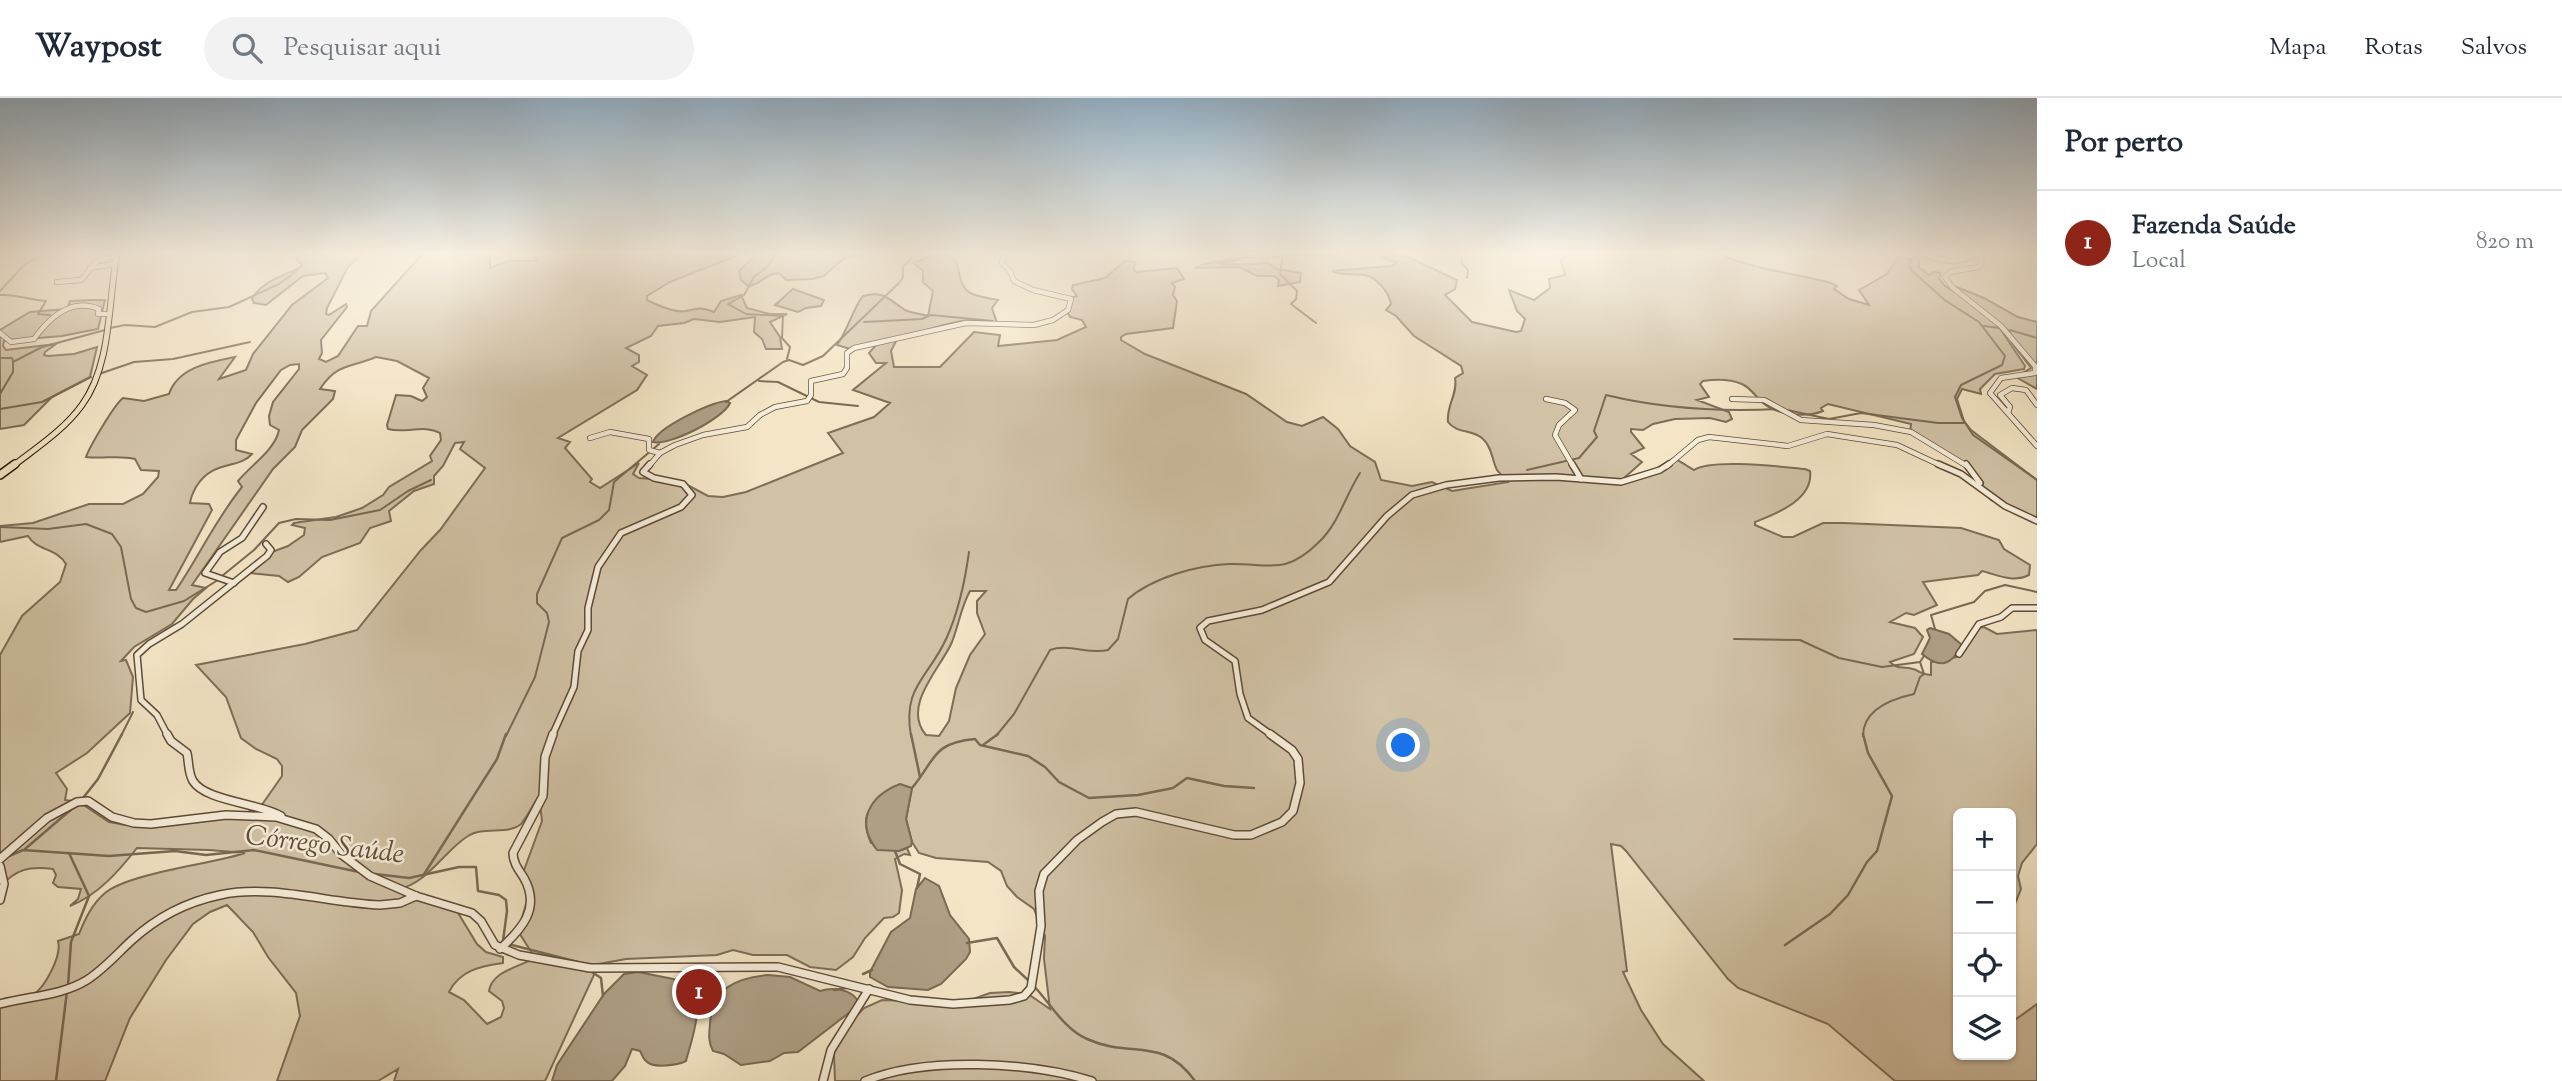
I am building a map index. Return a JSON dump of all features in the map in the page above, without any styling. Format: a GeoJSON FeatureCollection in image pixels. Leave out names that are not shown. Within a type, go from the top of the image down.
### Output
{"type":"FeatureCollection","features":[{"type":"Feature","properties":{"kind":"main road"},"geometry":{"type":"LineString","coordinates":[[0,475],[72,416],[86,399],[101,356],[109,299]]}},
{"type":"Feature","properties":{"kind":"street"},"geometry":{"type":"LineString","coordinates":[[500,949],[523,925],[532,907],[529,888],[515,865],[513,853],[543,796],[545,757],[558,718],[574,687],[578,652],[589,625],[588,607],[596,572],[621,533],[681,507],[692,495],[685,484],[643,474],[660,453],[703,435],[747,427],[760,415],[780,406],[807,401],[811,394],[811,381],[843,374],[847,368],[847,353],[853,348],[966,323],[1034,325],[1053,320],[1068,310],[1070,299]]}},
{"type":"Feature","properties":{"kind":"street"},"geometry":{"type":"LineString","coordinates":[[1967,299],[2001,326],[2035,366],[2035,373],[2001,378],[1990,393],[1993,401],[2008,413],[2037,446]]}},
{"type":"Feature","properties":{"kind":"street"},"geometry":{"type":"LineString","coordinates":[[0,333],[11,342],[32,339],[47,321],[78,306],[95,306],[99,309],[98,314],[106,314]]}},
{"type":"Feature","properties":{"kind":"street"},"geometry":{"type":"LineString","coordinates":[[2008,413],[2010,407],[2000,395],[2007,389],[2025,390],[2037,405]]}},
{"type":"Feature","properties":{"kind":"street"},"geometry":{"type":"LineString","coordinates":[[1546,399],[1565,403],[1575,410],[1559,425],[1555,435],[1581,479]]}},
{"type":"Feature","properties":{"kind":"street"},"geometry":{"type":"LineString","coordinates":[[1732,399],[1763,400],[1801,421],[1874,425],[1911,432],[1966,464],[1982,487]]}},
{"type":"Feature","properties":{"kind":"street"},"geometry":{"type":"LineString","coordinates":[[590,438],[612,432],[649,439],[651,441],[648,449],[660,453]]}},
{"type":"Feature","properties":{"kind":"street"},"geometry":{"type":"LineString","coordinates":[[0,859],[47,818],[77,802],[88,801],[112,817],[134,823],[151,824],[240,814],[284,818],[316,829],[362,870],[416,895],[472,913],[481,921],[491,940],[500,949],[538,960],[590,968],[778,967],[897,998],[953,1004],[987,1003],[1027,995],[1031,988],[1041,934],[1039,891],[1044,874],[1077,840],[1116,814],[1148,813],[1234,835],[1251,835],[1282,822],[1293,811],[1298,797],[1298,759],[1292,750],[1248,718],[1240,694],[1235,661],[1201,636],[1203,624],[1262,611],[1329,582],[1387,516],[1412,495],[1446,485],[1486,479],[1581,479],[1615,483],[1634,480],[1672,463],[1702,438],[1788,446],[1827,434],[1903,447],[1938,462],[1982,487],[2005,506],[2037,520]]}},
{"type":"Feature","properties":{"kind":"street"},"geometry":{"type":"LineString","coordinates":[[0,469],[8,469]]}},
{"type":"Feature","properties":{"kind":"street"},"geometry":{"type":"LineString","coordinates":[[234,583],[205,573],[220,552],[242,538],[263,507]]}},
{"type":"Feature","properties":{"kind":"street"},"geometry":{"type":"LineString","coordinates":[[265,544],[271,550],[270,554],[182,624],[141,650],[136,658],[138,690],[141,700],[156,715],[171,741],[187,752],[191,777],[195,784],[209,793],[268,807],[284,818]]}},
{"type":"Feature","properties":{"kind":"street"},"geometry":{"type":"LineString","coordinates":[[1959,654],[1984,621],[2001,617],[2008,609],[2037,608]]}},
{"type":"Feature","properties":{"kind":"street"},"geometry":{"type":"LineString","coordinates":[[0,866],[4,884],[0,900]]}},
{"type":"Feature","properties":{"kind":"street"},"geometry":{"type":"LineString","coordinates":[[0,1003],[76,986],[92,978],[151,924],[196,900],[242,892],[270,891],[351,904],[389,904],[408,901],[416,895]]}},
{"type":"Feature","properties":{"kind":"street"},"geometry":{"type":"LineString","coordinates":[[823,1081],[831,1050],[869,989]]}},
{"type":"Feature","properties":{"kind":"street"},"geometry":{"type":"LineString","coordinates":[[865,1081],[908,1067],[926,1065],[1036,1068],[1059,1071],[1091,1081]]}},
{"type":"Feature","properties":{"kind":"shaded area"},"geometry":{"type":"Polygon","coordinates":[[[252,299],[274,299],[266,305],[254,303],[252,299]]]}},
{"type":"Feature","properties":{"kind":"shaded area"},"geometry":{"type":"Polygon","coordinates":[[[300,299],[332,299],[326,314],[329,315],[346,304],[347,307],[321,340],[322,353],[319,359],[326,362],[338,356],[358,326],[367,326],[371,311],[382,299],[647,299],[677,311],[700,308],[714,312],[721,301],[743,299],[747,308],[770,314],[787,314],[770,322],[780,337],[782,349],[766,349],[762,339],[754,332],[755,317],[720,322],[694,319],[658,326],[651,336],[626,348],[639,355],[639,362],[632,366],[647,375],[637,390],[558,438],[570,442],[565,448],[592,479],[590,482],[600,488],[639,463],[633,474],[639,478],[680,481],[708,496],[723,497],[746,492],[843,453],[828,433],[874,417],[890,403],[853,390],[886,363],[876,363],[869,353],[878,343],[850,349],[837,345],[861,299],[888,299],[905,310],[928,316],[931,299],[998,300],[992,308],[997,323],[960,321],[898,337],[891,351],[894,367],[940,367],[974,332],[1000,335],[998,346],[1057,340],[1086,327],[1082,320],[1070,317],[1067,312],[1071,299],[1176,299],[1173,328],[1126,334],[1121,340],[1145,354],[1246,394],[1287,422],[1302,426],[1323,417],[1338,429],[1350,446],[1375,462],[1381,480],[1412,486],[1432,482],[1452,491],[1508,482],[1497,470],[1483,439],[1448,422],[1455,378],[1463,373],[1461,366],[1414,336],[1396,316],[1386,310],[1391,304],[1389,299],[1449,299],[1472,322],[1516,332],[1521,331],[1525,319],[1517,311],[1512,299],[1849,299],[1869,305],[1865,299],[1966,299],[1999,327],[2025,366],[2024,369],[1995,374],[1980,389],[1981,394],[1962,389],[1957,399],[1964,421],[1971,430],[2037,480],[2037,518],[1991,500],[1963,465],[1910,433],[1911,424],[1828,404],[1821,408],[1823,411],[1816,413],[1784,413],[1763,403],[1745,386],[1728,380],[1703,381],[1700,384],[1709,397],[1697,400],[1729,412],[1732,419],[1726,422],[1710,418],[1675,419],[1653,424],[1643,430],[1631,429],[1644,448],[1631,454],[1642,462],[1624,478],[1652,471],[1674,458],[1694,470],[1716,464],[1805,469],[1810,471],[1810,481],[1800,498],[1782,510],[1755,522],[1755,525],[1783,537],[1793,537],[1823,523],[1961,528],[1999,540],[2004,549],[2030,565],[2029,575],[2017,578],[2006,578],[1982,571],[1978,575],[1923,582],[1937,605],[1914,615],[1906,613],[1890,622],[1915,628],[1923,637],[1914,654],[1890,662],[1898,667],[1931,675],[1931,662],[1961,656],[1979,628],[1984,627],[1997,634],[2037,630],[2037,844],[2022,863],[2018,876],[2021,889],[2016,902],[2016,808],[1953,808],[1953,1060],[2016,1060],[2016,1019],[2037,1004],[2037,1081],[1895,1081],[1828,1024],[1738,988],[1626,851],[1621,846],[1611,844],[1627,971],[1623,972],[1641,1010],[1663,1044],[1704,1081],[835,1081],[834,1054],[843,1030],[864,1008],[882,1000],[962,1003],[990,993],[1009,992],[1028,994],[1050,1009],[1044,959],[1045,936],[1034,909],[1017,897],[1007,886],[1001,871],[988,862],[936,858],[919,853],[912,842],[906,819],[912,788],[892,788],[869,811],[866,824],[871,843],[899,851],[907,848],[910,855],[904,854],[895,859],[902,890],[899,913],[884,918],[865,938],[853,957],[836,970],[810,967],[787,955],[753,955],[733,950],[717,955],[626,959],[599,964],[545,1081],[394,1081],[398,1069],[378,1081],[277,1081],[300,1016],[296,993],[268,957],[253,932],[227,905],[210,912],[193,924],[166,960],[130,1018],[105,1081],[0,1081],[0,1003],[26,998],[38,991],[55,962],[58,941],[79,934],[89,912],[105,893],[151,874],[245,853],[137,848],[98,889],[70,906],[78,899],[81,889],[58,887],[53,883],[56,875],[53,869],[24,870],[0,887],[0,655],[22,616],[60,582],[66,564],[58,555],[36,544],[28,536],[0,542],[0,526],[33,523],[89,504],[123,504],[143,494],[158,477],[159,471],[141,470],[135,459],[86,457],[119,402],[123,398],[144,401],[169,394],[173,385],[187,372],[206,364],[235,357],[219,379],[246,370],[253,354],[292,305],[300,299]],[[376,357],[345,367],[333,374],[320,389],[335,391],[333,399],[302,430],[295,447],[273,469],[192,585],[206,588],[172,624],[134,647],[121,661],[126,660],[133,677],[130,713],[87,753],[56,773],[67,789],[65,800],[79,802],[109,822],[126,825],[168,825],[243,814],[261,806],[282,776],[282,766],[277,759],[241,738],[226,697],[196,665],[305,644],[357,630],[440,530],[485,468],[460,449],[464,442],[455,443],[443,466],[434,476],[434,484],[414,491],[389,511],[391,521],[370,528],[360,543],[322,557],[299,577],[288,582],[279,576],[250,573],[269,553],[288,546],[304,535],[305,528],[292,525],[294,523],[336,517],[362,508],[383,495],[389,487],[432,461],[430,456],[441,440],[440,433],[428,429],[388,429],[396,395],[411,396],[422,401],[427,397],[423,388],[429,378],[397,361],[376,357]],[[299,364],[281,370],[256,403],[236,440],[236,450],[252,454],[240,462],[210,472],[196,487],[190,503],[209,504],[212,510],[169,590],[176,590],[242,487],[238,481],[273,444],[279,430],[270,425],[269,416],[273,402],[299,369],[299,364]],[[970,591],[952,642],[920,700],[919,724],[926,735],[939,736],[949,721],[956,688],[970,655],[985,634],[977,613],[977,601],[986,591],[970,591]],[[539,796],[521,824],[510,829],[481,831],[468,836],[418,881],[398,889],[407,898],[455,908],[477,944],[486,952],[503,957],[503,963],[465,974],[449,992],[464,1000],[487,1024],[501,1017],[504,1008],[502,1001],[489,991],[491,984],[507,970],[535,958],[518,931],[527,901],[523,873],[542,821],[539,796]]]}},
{"type":"Feature","properties":{"kind":"shaded area"},"geometry":{"type":"Polygon","coordinates":[[[782,299],[824,300],[821,306],[798,312],[775,305],[782,299]]]}},
{"type":"Feature","properties":{"kind":"shaded area"},"geometry":{"type":"Polygon","coordinates":[[[1970,299],[1986,299],[2018,317],[2037,322],[2037,389],[2016,377],[2031,368],[2012,343],[2010,332],[1970,299]]]}},
{"type":"Feature","properties":{"kind":"shaded area"},"geometry":{"type":"Polygon","coordinates":[[[105,300],[98,329],[62,336],[4,341],[6,350],[56,344],[45,352],[44,355],[48,356],[74,354],[97,347],[90,377],[52,397],[24,425],[0,429],[0,330],[30,312],[67,309],[70,301],[105,300]]]}},
{"type":"Feature","properties":{"kind":"shaded area"},"geometry":{"type":"Polygon","coordinates":[[[726,401],[730,403],[725,409],[707,423],[683,436],[653,442],[674,423],[726,401]]]}},
{"type":"Feature","properties":{"kind":"shaded area"},"geometry":{"type":"Polygon","coordinates":[[[1930,628],[1949,634],[1962,645],[1954,657],[1945,663],[1934,662],[1922,654],[1930,638],[1927,630],[1930,628]]]}},
{"type":"Feature","properties":{"kind":"shaded area"},"geometry":{"type":"Polygon","coordinates":[[[900,784],[912,788],[906,819],[911,846],[899,851],[877,850],[867,830],[869,811],[880,795],[900,784]]]}},
{"type":"Feature","properties":{"kind":"shaded area"},"geometry":{"type":"Polygon","coordinates":[[[925,878],[939,886],[950,915],[969,939],[970,952],[941,984],[928,990],[888,987],[870,977],[870,972],[891,932],[910,918],[916,889],[925,878]]]}},
{"type":"Feature","properties":{"kind":"shaded area"},"geometry":{"type":"Polygon","coordinates":[[[638,972],[681,981],[690,986],[695,995],[697,1017],[686,1061],[672,1065],[654,1065],[645,1060],[640,1051],[632,1049],[625,1066],[612,1081],[552,1081],[557,1065],[604,994],[624,974],[638,972]]]}},
{"type":"Feature","properties":{"kind":"shaded area"},"geometry":{"type":"Polygon","coordinates":[[[768,975],[790,977],[820,991],[841,990],[858,1001],[854,1009],[798,1052],[784,1053],[770,1061],[741,1065],[724,1054],[713,1051],[710,1044],[715,1002],[721,993],[736,982],[768,975]]]}},
{"type":"Feature","properties":{"kind":"waterway"},"geometry":{"type":"LineString","coordinates":[[29,299],[46,301],[38,314],[50,315]]}},
{"type":"Feature","properties":{"kind":"waterway"},"geometry":{"type":"LineString","coordinates":[[110,328],[125,325],[155,327],[192,312],[229,307],[247,299]]}},
{"type":"Feature","properties":{"kind":"waterway"},"geometry":{"type":"LineString","coordinates":[[737,299],[728,304],[746,314],[783,316],[782,338],[790,347],[787,359]]}},
{"type":"Feature","properties":{"kind":"waterway"},"geometry":{"type":"LineString","coordinates":[[726,402],[783,362],[789,360],[803,365],[823,356],[882,299]]}},
{"type":"Feature","properties":{"kind":"waterway"},"geometry":{"type":"LineString","coordinates":[[1296,299],[1291,304],[1316,323]]}},
{"type":"Feature","properties":{"kind":"waterway"},"geometry":{"type":"LineString","coordinates":[[1944,299],[1979,322],[2005,356],[2002,365],[1961,385],[1955,397],[1962,418],[1973,435],[2037,480]]}},
{"type":"Feature","properties":{"kind":"waterway"},"geometry":{"type":"LineString","coordinates":[[864,322],[922,319],[931,315],[993,321]]}},
{"type":"Feature","properties":{"kind":"waterway"},"geometry":{"type":"LineString","coordinates":[[1984,326],[1999,328]]}},
{"type":"Feature","properties":{"kind":"waterway"},"geometry":{"type":"LineString","coordinates":[[13,362],[42,347],[105,330]]}},
{"type":"Feature","properties":{"kind":"waterway"},"geometry":{"type":"LineString","coordinates":[[2010,330],[2037,338]]}},
{"type":"Feature","properties":{"kind":"waterway"},"geometry":{"type":"LineString","coordinates":[[99,374],[134,362],[173,359],[250,342]]}},
{"type":"Feature","properties":{"kind":"waterway"},"geometry":{"type":"LineString","coordinates":[[0,358],[12,358],[13,361]]}},
{"type":"Feature","properties":{"kind":"waterway"},"geometry":{"type":"LineString","coordinates":[[0,394],[13,372],[13,363]]}},
{"type":"Feature","properties":{"kind":"waterway"},"geometry":{"type":"LineString","coordinates":[[0,409],[42,402],[91,377]]}},
{"type":"Feature","properties":{"kind":"waterway"},"geometry":{"type":"LineString","coordinates":[[759,381],[778,382],[819,402],[858,406]]}},
{"type":"Feature","properties":{"kind":"waterway"},"geometry":{"type":"LineString","coordinates":[[1527,470],[1579,458],[1597,437],[1594,431],[1606,395],[1649,404],[1692,408],[1778,409]]}},
{"type":"Feature","properties":{"kind":"waterway"},"geometry":{"type":"LineString","coordinates":[[1787,410],[1829,419],[1861,413],[1938,423],[1964,423]]}},
{"type":"Feature","properties":{"kind":"waterway"},"geometry":{"type":"LineString","coordinates":[[506,736],[535,677],[549,622],[547,613],[537,603],[537,594],[562,538],[599,520],[609,510],[614,482],[659,444]]}},
{"type":"Feature","properties":{"kind":"waterway"},"geometry":{"type":"LineString","coordinates":[[997,735],[1014,714],[1050,650],[1108,650],[1118,639],[1128,599],[1162,579],[1216,565],[1276,565],[1296,560],[1326,535],[1360,473]]}},
{"type":"Feature","properties":{"kind":"waterway"},"geometry":{"type":"LineString","coordinates":[[222,576],[254,550],[279,523],[296,519],[330,520],[380,510],[408,491],[431,480]]}},
{"type":"Feature","properties":{"kind":"waterway"},"geometry":{"type":"LineString","coordinates":[[0,527],[48,529],[86,524],[112,534],[121,547],[131,599],[136,608],[146,612],[184,601],[218,580]]}},
{"type":"Feature","properties":{"kind":"waterway"},"geometry":{"type":"LineString","coordinates":[[911,736],[910,705],[919,683],[940,651],[951,627],[961,595],[969,552]]}},
{"type":"Feature","properties":{"kind":"waterway"},"geometry":{"type":"LineString","coordinates":[[1935,629],[1931,615],[1974,602],[1985,591],[2005,585],[2037,592]]}},
{"type":"Feature","properties":{"kind":"waterway"},"geometry":{"type":"LineString","coordinates":[[1734,639],[1800,640],[1839,658],[1882,667],[1920,662]]}},
{"type":"Feature","properties":{"kind":"waterway"},"geometry":{"type":"LineString","coordinates":[[1920,662],[1924,656]]}},
{"type":"Feature","properties":{"kind":"waterway"},"geometry":{"type":"LineString","coordinates":[[1863,735],[1864,727],[1873,712],[1888,702],[1914,694],[1920,677],[1924,674],[1920,662]]}},
{"type":"Feature","properties":{"kind":"waterway"},"geometry":{"type":"LineString","coordinates":[[122,734],[133,712]]}},
{"type":"Feature","properties":{"kind":"waterway"},"geometry":{"type":"LineString","coordinates":[[83,798],[98,779],[122,734]]}},
{"type":"Feature","properties":{"kind":"waterway"},"geometry":{"type":"LineString","coordinates":[[424,875],[497,759],[506,734]]}},
{"type":"Feature","properties":{"kind":"waterway"},"geometry":{"type":"LineString","coordinates":[[911,734],[920,777]]}},
{"type":"Feature","properties":{"kind":"waterway"},"geometry":{"type":"LineString","coordinates":[[983,745],[997,735]]}},
{"type":"Feature","properties":{"kind":"waterway"},"geometry":{"type":"LineString","coordinates":[[1785,945],[1830,914],[1848,895],[1867,862],[1877,851],[1892,796],[1868,753],[1863,735]]}},
{"type":"Feature","properties":{"kind":"waterway"},"geometry":{"type":"LineString","coordinates":[[920,777],[942,749],[950,744],[975,739],[980,745],[1028,756],[1045,767],[1059,782],[1089,798],[1138,795],[1173,788],[1187,778],[1224,786],[1254,788]]}},
{"type":"Feature","properties":{"kind":"waterway"},"geometry":{"type":"LineString","coordinates":[[912,788],[920,777]]}},
{"type":"Feature","properties":{"kind":"waterway"},"geometry":{"type":"LineString","coordinates":[[25,849],[74,807]]}},
{"type":"Feature","properties":{"kind":"waterway","name":"Córrego Saúde"},"geometry":{"type":"LineString","coordinates":[[9,856],[23,850],[69,853]]}},
{"type":"Feature","properties":{"kind":"waterway","name":"Córrego Saúde"},"geometry":{"type":"LineString","coordinates":[[69,853],[109,856],[175,851],[206,855],[254,850],[359,872]]}},
{"type":"Feature","properties":{"kind":"waterway"},"geometry":{"type":"LineString","coordinates":[[895,851],[900,864],[920,874],[917,888]]}},
{"type":"Feature","properties":{"kind":"waterway"},"geometry":{"type":"LineString","coordinates":[[68,986],[71,942],[89,896],[69,853]]}},
{"type":"Feature","properties":{"kind":"waterway","name":"Córrego Saúde"},"geometry":{"type":"LineString","coordinates":[[424,875],[459,867],[476,867],[478,891],[499,895],[506,900],[503,941]]}},
{"type":"Feature","properties":{"kind":"waterway","name":"Córrego Saúde"},"geometry":{"type":"LineString","coordinates":[[375,874],[409,878],[424,875]]}},
{"type":"Feature","properties":{"kind":"waterway","name":"Córrego Saúde"},"geometry":{"type":"LineString","coordinates":[[967,943],[997,938],[1014,967],[1029,981]]}},
{"type":"Feature","properties":{"kind":"waterway","name":"Córrego Saúde"},"geometry":{"type":"LineString","coordinates":[[508,944],[578,962]]}},
{"type":"Feature","properties":{"kind":"waterway","name":"Córrego Saúde"},"geometry":{"type":"LineString","coordinates":[[863,974],[872,970]]}},
{"type":"Feature","properties":{"kind":"waterway","name":"Córrego Saúde"},"geometry":{"type":"LineString","coordinates":[[592,972],[601,978],[603,996]]}},
{"type":"Feature","properties":{"kind":"waterway","name":"Córrego Saúde"},"geometry":{"type":"LineString","coordinates":[[1033,985],[1064,1022],[1079,1035],[1103,1045],[1158,1053],[1183,1067],[1195,1081]]}},
{"type":"Feature","properties":{"kind":"waterway","name":"Córrego Saúde"},"geometry":{"type":"LineString","coordinates":[[834,990],[846,988]]}},
{"type":"Feature","properties":{"kind":"waterway"},"geometry":{"type":"LineString","coordinates":[[56,1081],[67,991]]}},
{"type":"Feature","properties":{"kind":"place","name":"Fazenda Saúde"},"geometry":{"type":"Point","coordinates":[699,992]}}]}
